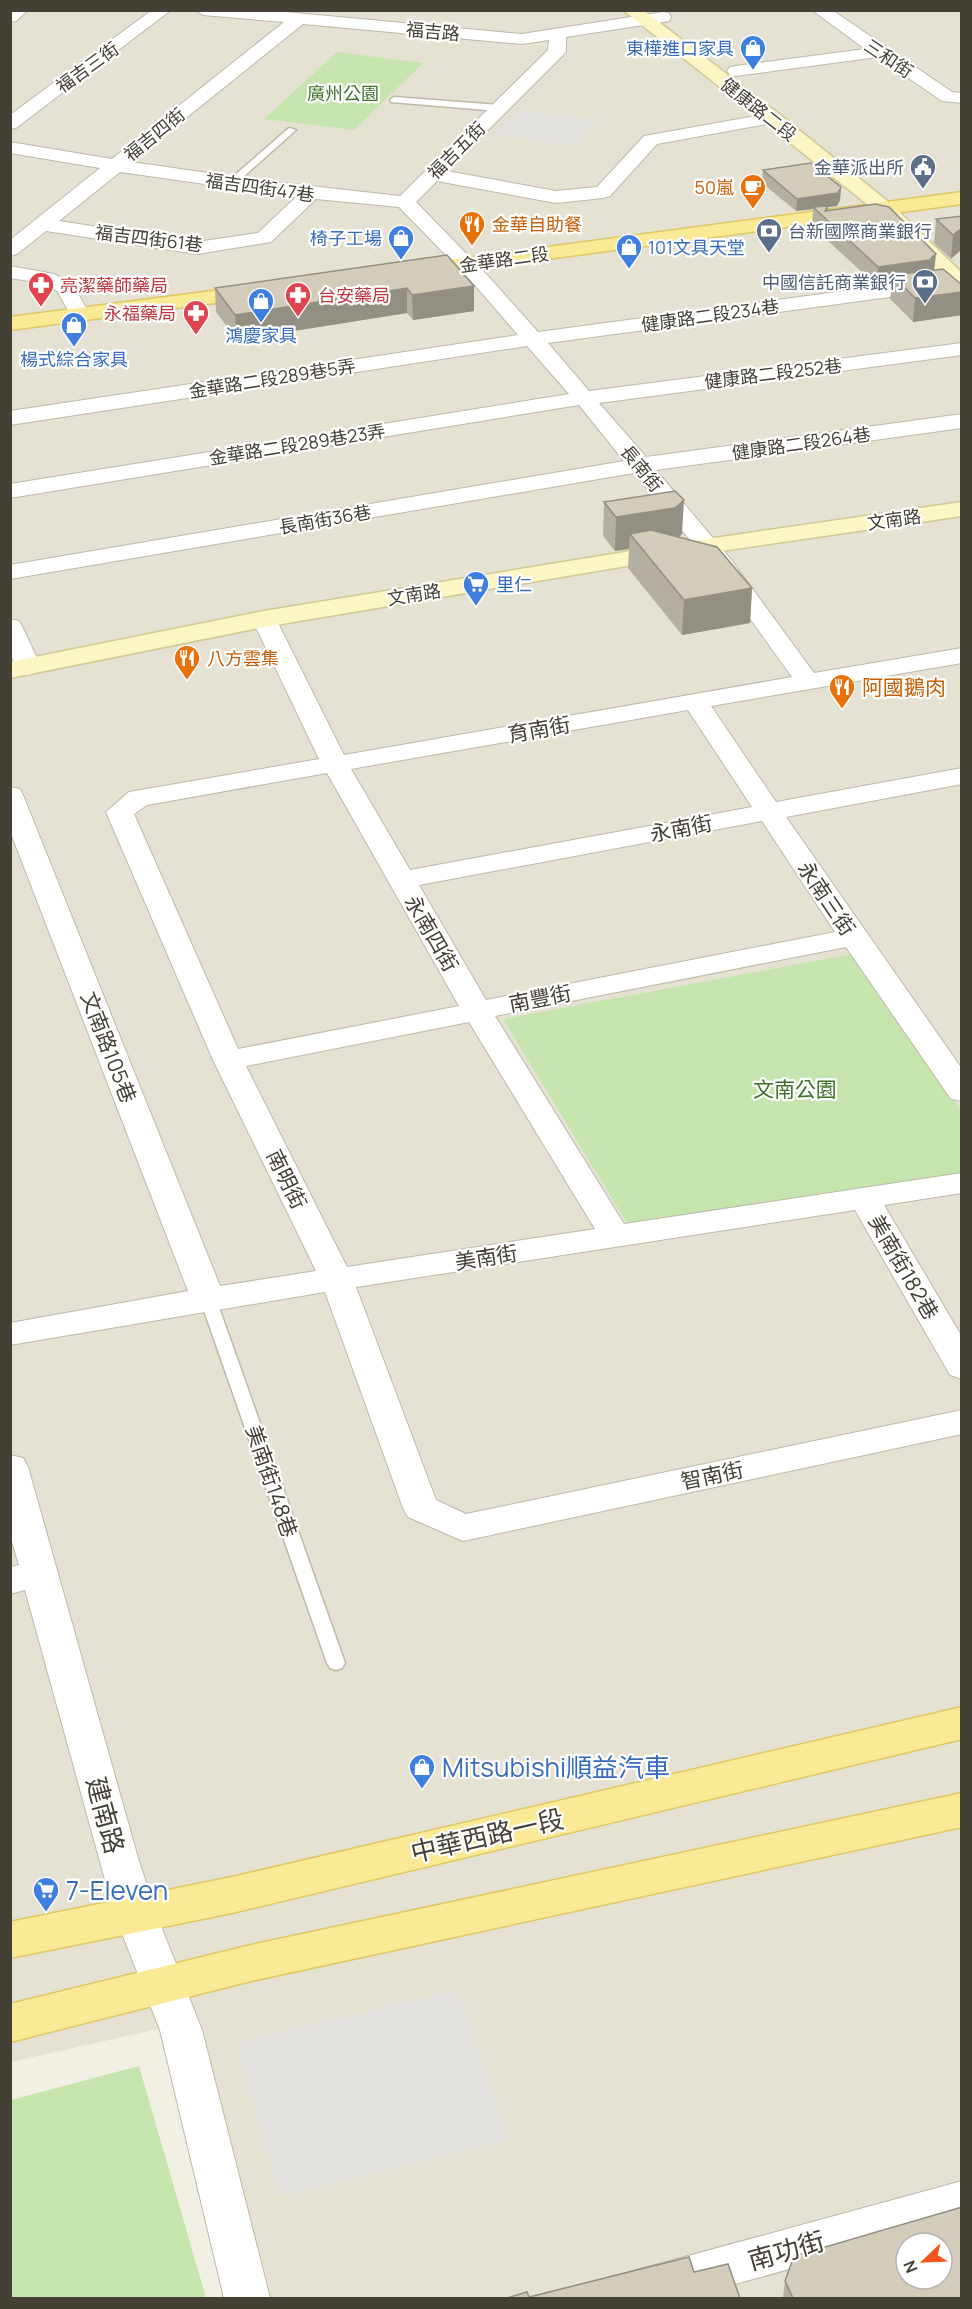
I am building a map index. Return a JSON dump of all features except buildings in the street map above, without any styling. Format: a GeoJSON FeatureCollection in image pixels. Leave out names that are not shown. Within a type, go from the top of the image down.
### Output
{"type":"FeatureCollection","features":[{"type":"Feature","properties":{"kind":"main road","name":"金華路二段"},"geometry":{"type":"LineString","coordinates":[[387,275],[962,198]]}},
{"type":"Feature","properties":{"kind":"main road"},"geometry":{"type":"LineString","coordinates":[[10,324],[280,288]]}},
{"type":"Feature","properties":{"kind":"main road","name":"中華西路一段"},"geometry":{"type":"LineString","coordinates":[[10,1940],[232,1895],[962,1723]]}},
{"type":"Feature","properties":{"kind":"main road"},"geometry":{"type":"LineString","coordinates":[[10,2023],[250,1963],[962,1810]]}},
{"type":"Feature","properties":{"kind":"street"},"geometry":{"type":"LineString","coordinates":[[10,17],[20,10]]}},
{"type":"Feature","properties":{"kind":"street","name":"福吉三街"},"geometry":{"type":"LineString","coordinates":[[10,124],[164,10]]}},
{"type":"Feature","properties":{"kind":"street","name":"福吉路"},"geometry":{"type":"LineString","coordinates":[[203,10],[522,39],[648,14]]}},
{"type":"Feature","properties":{"kind":"street"},"geometry":{"type":"LineString","coordinates":[[407,28],[422,10]]}},
{"type":"Feature","properties":{"kind":"street","name":"三和街"},"geometry":{"type":"LineString","coordinates":[[820,10],[948,97],[962,98]]}},
{"type":"Feature","properties":{"kind":"street","name":"健康路二段"},"geometry":{"type":"LineString","coordinates":[[648,14],[736,71],[909,205],[927,222]]}},
{"type":"Feature","properties":{"kind":"street","name":"健康路二段"},"geometry":{"type":"LineString","coordinates":[[648,14],[884,208],[960,283]]}},
{"type":"Feature","properties":{"kind":"street","name":"福吉四街"},"geometry":{"type":"LineString","coordinates":[[10,250],[299,19]]}},
{"type":"Feature","properties":{"kind":"street","name":"福吉五街"},"geometry":{"type":"LineString","coordinates":[[405,202],[557,51],[558,33]]}},
{"type":"Feature","properties":{"kind":"street"},"geometry":{"type":"LineString","coordinates":[[736,71],[880,52]]}},
{"type":"Feature","properties":{"kind":"street"},"geometry":{"type":"LineString","coordinates":[[432,174],[556,197],[603,192],[651,141],[772,118]]}},
{"type":"Feature","properties":{"kind":"street","name":"福吉四街47巷"},"geometry":{"type":"LineString","coordinates":[[10,147],[115,166],[231,183],[310,194],[405,202]]}},
{"type":"Feature","properties":{"kind":"street","name":"福吉四街61巷"},"geometry":{"type":"LineString","coordinates":[[42,224],[197,248],[264,238],[310,194]]}},
{"type":"Feature","properties":{"kind":"street"},"geometry":{"type":"LineString","coordinates":[[405,202],[465,264]]}},
{"type":"Feature","properties":{"kind":"street","name":"長南街"},"geometry":{"type":"LineString","coordinates":[[465,264],[584,398],[724,566],[808,682]]}},
{"type":"Feature","properties":{"kind":"street"},"geometry":{"type":"LineString","coordinates":[[10,272],[47,278],[65,287],[80,315]]}},
{"type":"Feature","properties":{"kind":"street","name":"健康路二段234巷"},"geometry":{"type":"LineString","coordinates":[[532,339],[960,283]]}},
{"type":"Feature","properties":{"kind":"street","name":"金華路二段289巷5弄"},"geometry":{"type":"LineString","coordinates":[[10,418],[532,339]]}},
{"type":"Feature","properties":{"kind":"street","name":"健康路二段252巷"},"geometry":{"type":"LineString","coordinates":[[584,398],[962,348]]}},
{"type":"Feature","properties":{"kind":"street","name":"金華路二段289巷23弄"},"geometry":{"type":"LineString","coordinates":[[10,491],[584,398]]}},
{"type":"Feature","properties":{"kind":"street","name":"健康路二段264巷"},"geometry":{"type":"LineString","coordinates":[[640,465],[962,421]]}},
{"type":"Feature","properties":{"kind":"street","name":"長南街36巷"},"geometry":{"type":"LineString","coordinates":[[10,573],[640,465]]}},
{"type":"Feature","properties":{"kind":"street","name":"文南路"},"geometry":{"type":"LineString","coordinates":[[19,669],[264,619],[706,546],[962,509]]}},
{"type":"Feature","properties":{"kind":"street","name":"永南四街"},"geometry":{"type":"LineString","coordinates":[[264,619],[335,764],[401,880],[477,1011],[616,1237]]}},
{"type":"Feature","properties":{"kind":"street"},"geometry":{"type":"LineString","coordinates":[[10,626],[19,669]]}},
{"type":"Feature","properties":{"kind":"street","name":"育南街"},"geometry":{"type":"LineString","coordinates":[[120,812],[139,798],[962,655]]}},
{"type":"Feature","properties":{"kind":"street","name":"永南三街"},"geometry":{"type":"LineString","coordinates":[[695,702],[853,937],[962,1092]]}},
{"type":"Feature","properties":{"kind":"street","name":"永南街"},"geometry":{"type":"LineString","coordinates":[[401,880],[962,776]]}},
{"type":"Feature","properties":{"kind":"street","name":"文南路105巷"},"geometry":{"type":"LineString","coordinates":[[10,795],[208,1299]]}},
{"type":"Feature","properties":{"kind":"street","name":"南明街"},"geometry":{"type":"LineString","coordinates":[[120,812],[228,1060],[337,1280],[421,1508],[463,1528]]}},
{"type":"Feature","properties":{"kind":"street","name":"南豐街"},"geometry":{"type":"LineString","coordinates":[[228,1060],[853,937]]}},
{"type":"Feature","properties":{"kind":"street","name":"美南街"},"geometry":{"type":"LineString","coordinates":[[10,1334],[208,1299],[962,1183]]}},
{"type":"Feature","properties":{"kind":"street","name":"美南街182巷"},"geometry":{"type":"LineString","coordinates":[[864,1198],[962,1367]]}},
{"type":"Feature","properties":{"kind":"street","name":"智南街"},"geometry":{"type":"LineString","coordinates":[[463,1528],[962,1422]]}},
{"type":"Feature","properties":{"kind":"street","name":"建南路"},"geometry":{"type":"LineString","coordinates":[[10,1467],[25,1577],[136,1916],[182,2030],[247,2298]]}},
{"type":"Feature","properties":{"kind":"street","name":"南功街"},"geometry":{"type":"LineString","coordinates":[[611,2298],[720,2284],[962,2201]]}},
{"type":"Feature","properties":{"kind":"lane"},"geometry":{"type":"LineString","coordinates":[[394,100],[498,108]]}},
{"type":"Feature","properties":{"kind":"lane"},"geometry":{"type":"LineString","coordinates":[[231,183],[292,130]]}},
{"type":"Feature","properties":{"kind":"lane","name":"美南街148巷"},"geometry":{"type":"LineString","coordinates":[[208,1299],[336,1663]]}},
{"type":"Feature","properties":{"kind":"shaded area"},"geometry":{"type":"Polygon","coordinates":[[[10,11],[961,11],[961,2298],[270,2298],[190,2022],[11,2062],[10,11]]]}},
{"type":"Feature","properties":{"kind":"shaded area"},"geometry":{"type":"Polygon","coordinates":[[[521,110],[598,120],[573,146],[494,135],[521,110]]]}},
{"type":"Feature","properties":{"kind":"shaded area"},"geometry":{"type":"Polygon","coordinates":[[[457,1989],[509,2140],[280,2197],[236,2044],[457,1989]]]}},
{"type":"Feature","properties":{"kind":"green space","name":"廣州公園"},"geometry":{"type":"Polygon","coordinates":[[[337,52],[423,63],[354,130],[264,119],[337,52]]]}},
{"type":"Feature","properties":{"kind":"green space","name":"文南公園"},"geometry":{"type":"Polygon","coordinates":[[[858,953],[961,1111],[961,1189],[635,1236],[503,1019],[858,953]]]}},
{"type":"Feature","properties":{"kind":"green space"},"geometry":{"type":"Polygon","coordinates":[[[139,2066],[206,2298],[11,2298],[11,2100],[139,2066]]]}},
{"type":"Feature","properties":{"kind":"place","name":"東樺進口家具"},"geometry":{"type":"Point","coordinates":[753,71]}},
{"type":"Feature","properties":{"kind":"place","name":"金華派出所"},"geometry":{"type":"Point","coordinates":[923,190]}},
{"type":"Feature","properties":{"kind":"place","name":"50嵐"},"geometry":{"type":"Point","coordinates":[753,210]}},
{"type":"Feature","properties":{"kind":"place","name":"金華自助餐"},"geometry":{"type":"Point","coordinates":[472,247]}},
{"type":"Feature","properties":{"kind":"place","name":"台新國際商業銀行"},"geometry":{"type":"Point","coordinates":[769,254]}},
{"type":"Feature","properties":{"kind":"place","name":"椅子工場"},"geometry":{"type":"Point","coordinates":[401,261]}},
{"type":"Feature","properties":{"kind":"place","name":"101文具天堂"},"geometry":{"type":"Point","coordinates":[629,270]}},
{"type":"Feature","properties":{"kind":"place","name":"中國信託商業銀行"},"geometry":{"type":"Point","coordinates":[925,305]}},
{"type":"Feature","properties":{"kind":"place","name":"亮潔藥師藥局"},"geometry":{"type":"Point","coordinates":[41,308]}},
{"type":"Feature","properties":{"kind":"place","name":"台安藥局"},"geometry":{"type":"Point","coordinates":[298,318]}},
{"type":"Feature","properties":{"kind":"place","name":"鴻慶家具"},"geometry":{"type":"Point","coordinates":[261,324]}},
{"type":"Feature","properties":{"kind":"place","name":"永福藥局"},"geometry":{"type":"Point","coordinates":[196,336]}},
{"type":"Feature","properties":{"kind":"place","name":"楊式綜合家具"},"geometry":{"type":"Point","coordinates":[74,348]}},
{"type":"Feature","properties":{"kind":"place","name":"里仁"},"geometry":{"type":"Point","coordinates":[476,607]}},
{"type":"Feature","properties":{"kind":"place","name":"八方雲集"},"geometry":{"type":"Point","coordinates":[187,681]}},
{"type":"Feature","properties":{"kind":"place","name":"阿國鵝肉"},"geometry":{"type":"Point","coordinates":[842,710]}},
{"type":"Feature","properties":{"kind":"place","name":"Mitsubishi順益汽車"},"geometry":{"type":"Point","coordinates":[422,1790]}},
{"type":"Feature","properties":{"kind":"place","name":"7-Eleven"},"geometry":{"type":"Point","coordinates":[46,1913]}}]}
